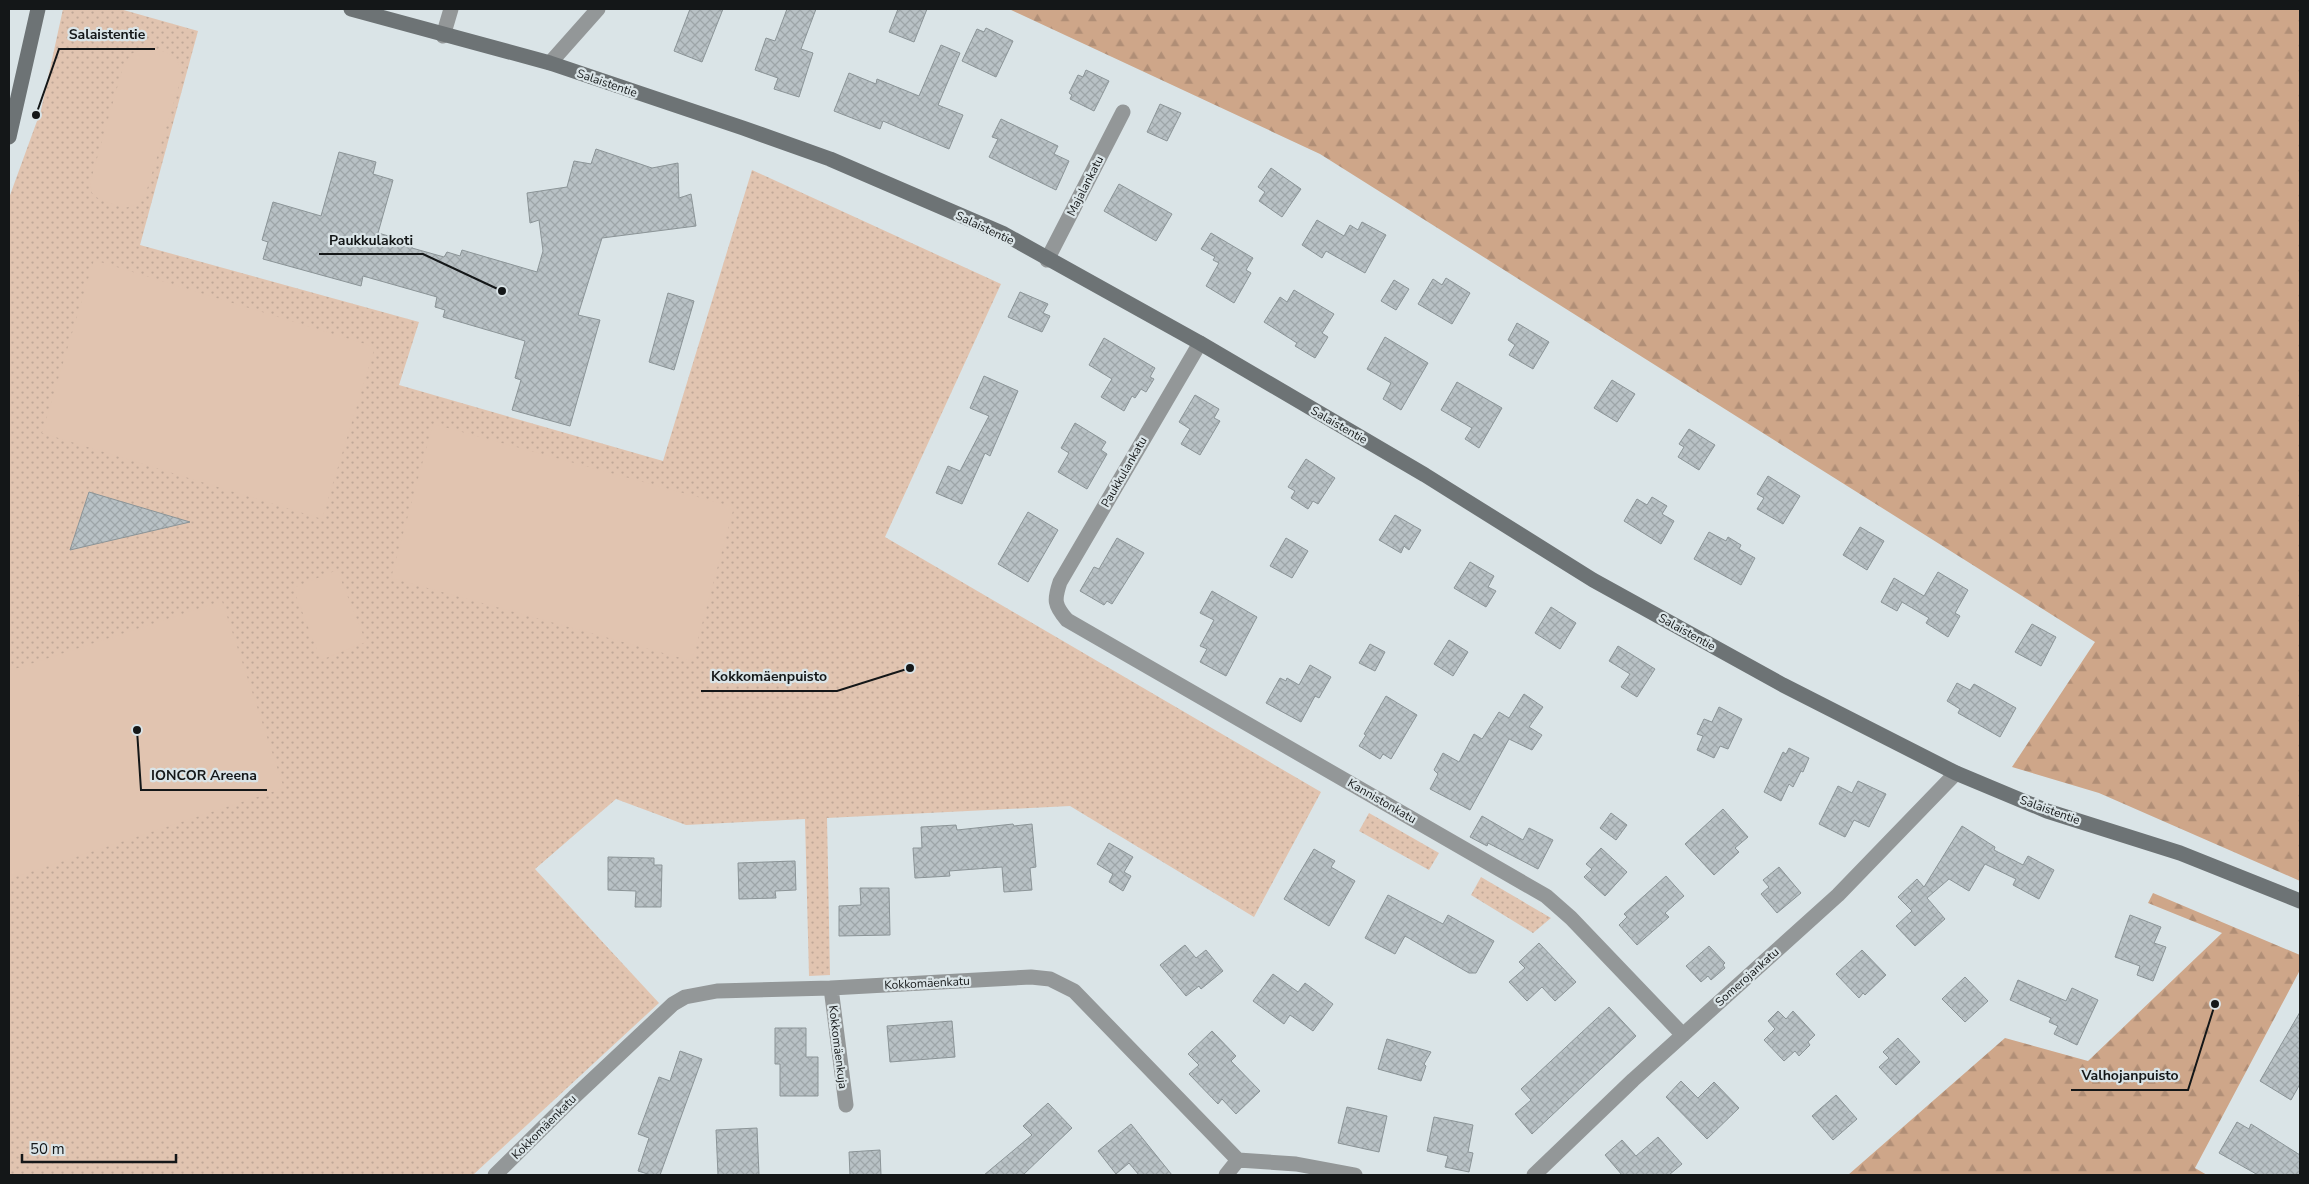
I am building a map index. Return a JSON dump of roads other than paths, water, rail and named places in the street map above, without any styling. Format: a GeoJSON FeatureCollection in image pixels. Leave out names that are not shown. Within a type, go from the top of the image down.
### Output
{"type":"FeatureCollection","features":[{"type":"Feature","properties":{"kind":"street"},"geometry":{"type":"LineString","coordinates":[[9,137],[38,9]]}},
{"type":"Feature","properties":{"kind":"street","name":"Salaistentie"},"geometry":{"type":"LineString","coordinates":[[351,9],[443,36],[550,64],[830,159],[1004,234],[1047,260],[1200,343],[1425,475],[1593,580],[1783,686],[1956,773],[2046,811],[2180,853],[2300,901]]}},
{"type":"Feature","properties":{"kind":"street"},"geometry":{"type":"LineString","coordinates":[[443,36],[451,9]]}},
{"type":"Feature","properties":{"kind":"street"},"geometry":{"type":"LineString","coordinates":[[550,64],[598,9]]}},
{"type":"Feature","properties":{"kind":"street","name":"Majalankatu"},"geometry":{"type":"LineString","coordinates":[[1047,260],[1123,112]]}},
{"type":"Feature","properties":{"kind":"street","name":"Paukkulankatu"},"geometry":{"type":"LineString","coordinates":[[1055,602],[1060,582],[1200,343]]}},
{"type":"Feature","properties":{"kind":"street","name":"Kannistonkatu"},"geometry":{"type":"LineString","coordinates":[[1055,602],[1067,620],[1546,896],[1572,918],[1682,1035]]}},
{"type":"Feature","properties":{"kind":"street","name":"Somerojankatu"},"geometry":{"type":"LineString","coordinates":[[1534,1175],[1682,1035],[1838,895],[1956,773]]}},
{"type":"Feature","properties":{"kind":"street","name":"Kokkomäenkatu"},"geometry":{"type":"LineString","coordinates":[[494,1175],[581,1090],[673,1004],[685,996],[717,990],[831,988],[1031,977],[1050,979],[1070,987],[1238,1160]]}},
{"type":"Feature","properties":{"kind":"street","name":"Kokkomäenkuja"},"geometry":{"type":"LineString","coordinates":[[831,988],[846,1105]]}},
{"type":"Feature","properties":{"kind":"street"},"geometry":{"type":"LineString","coordinates":[[1226,1175],[1238,1160],[1296,1164],[1355,1175]]}},
{"type":"Feature","properties":{"kind":"place","name":"Salaistentie"},"geometry":{"type":"Point","coordinates":[36,115]}},
{"type":"Feature","properties":{"kind":"place","name":"Paukkulakoti"},"geometry":{"type":"Point","coordinates":[502,291]}},
{"type":"Feature","properties":{"kind":"place","name":"Kokkomäenpuisto"},"geometry":{"type":"Point","coordinates":[910,668]}},
{"type":"Feature","properties":{"kind":"place","name":"IONCOR Areena"},"geometry":{"type":"Point","coordinates":[137,730]}},
{"type":"Feature","properties":{"kind":"place","name":"Valhojanpuisto"},"geometry":{"type":"Point","coordinates":[2215,1004]}}]}
